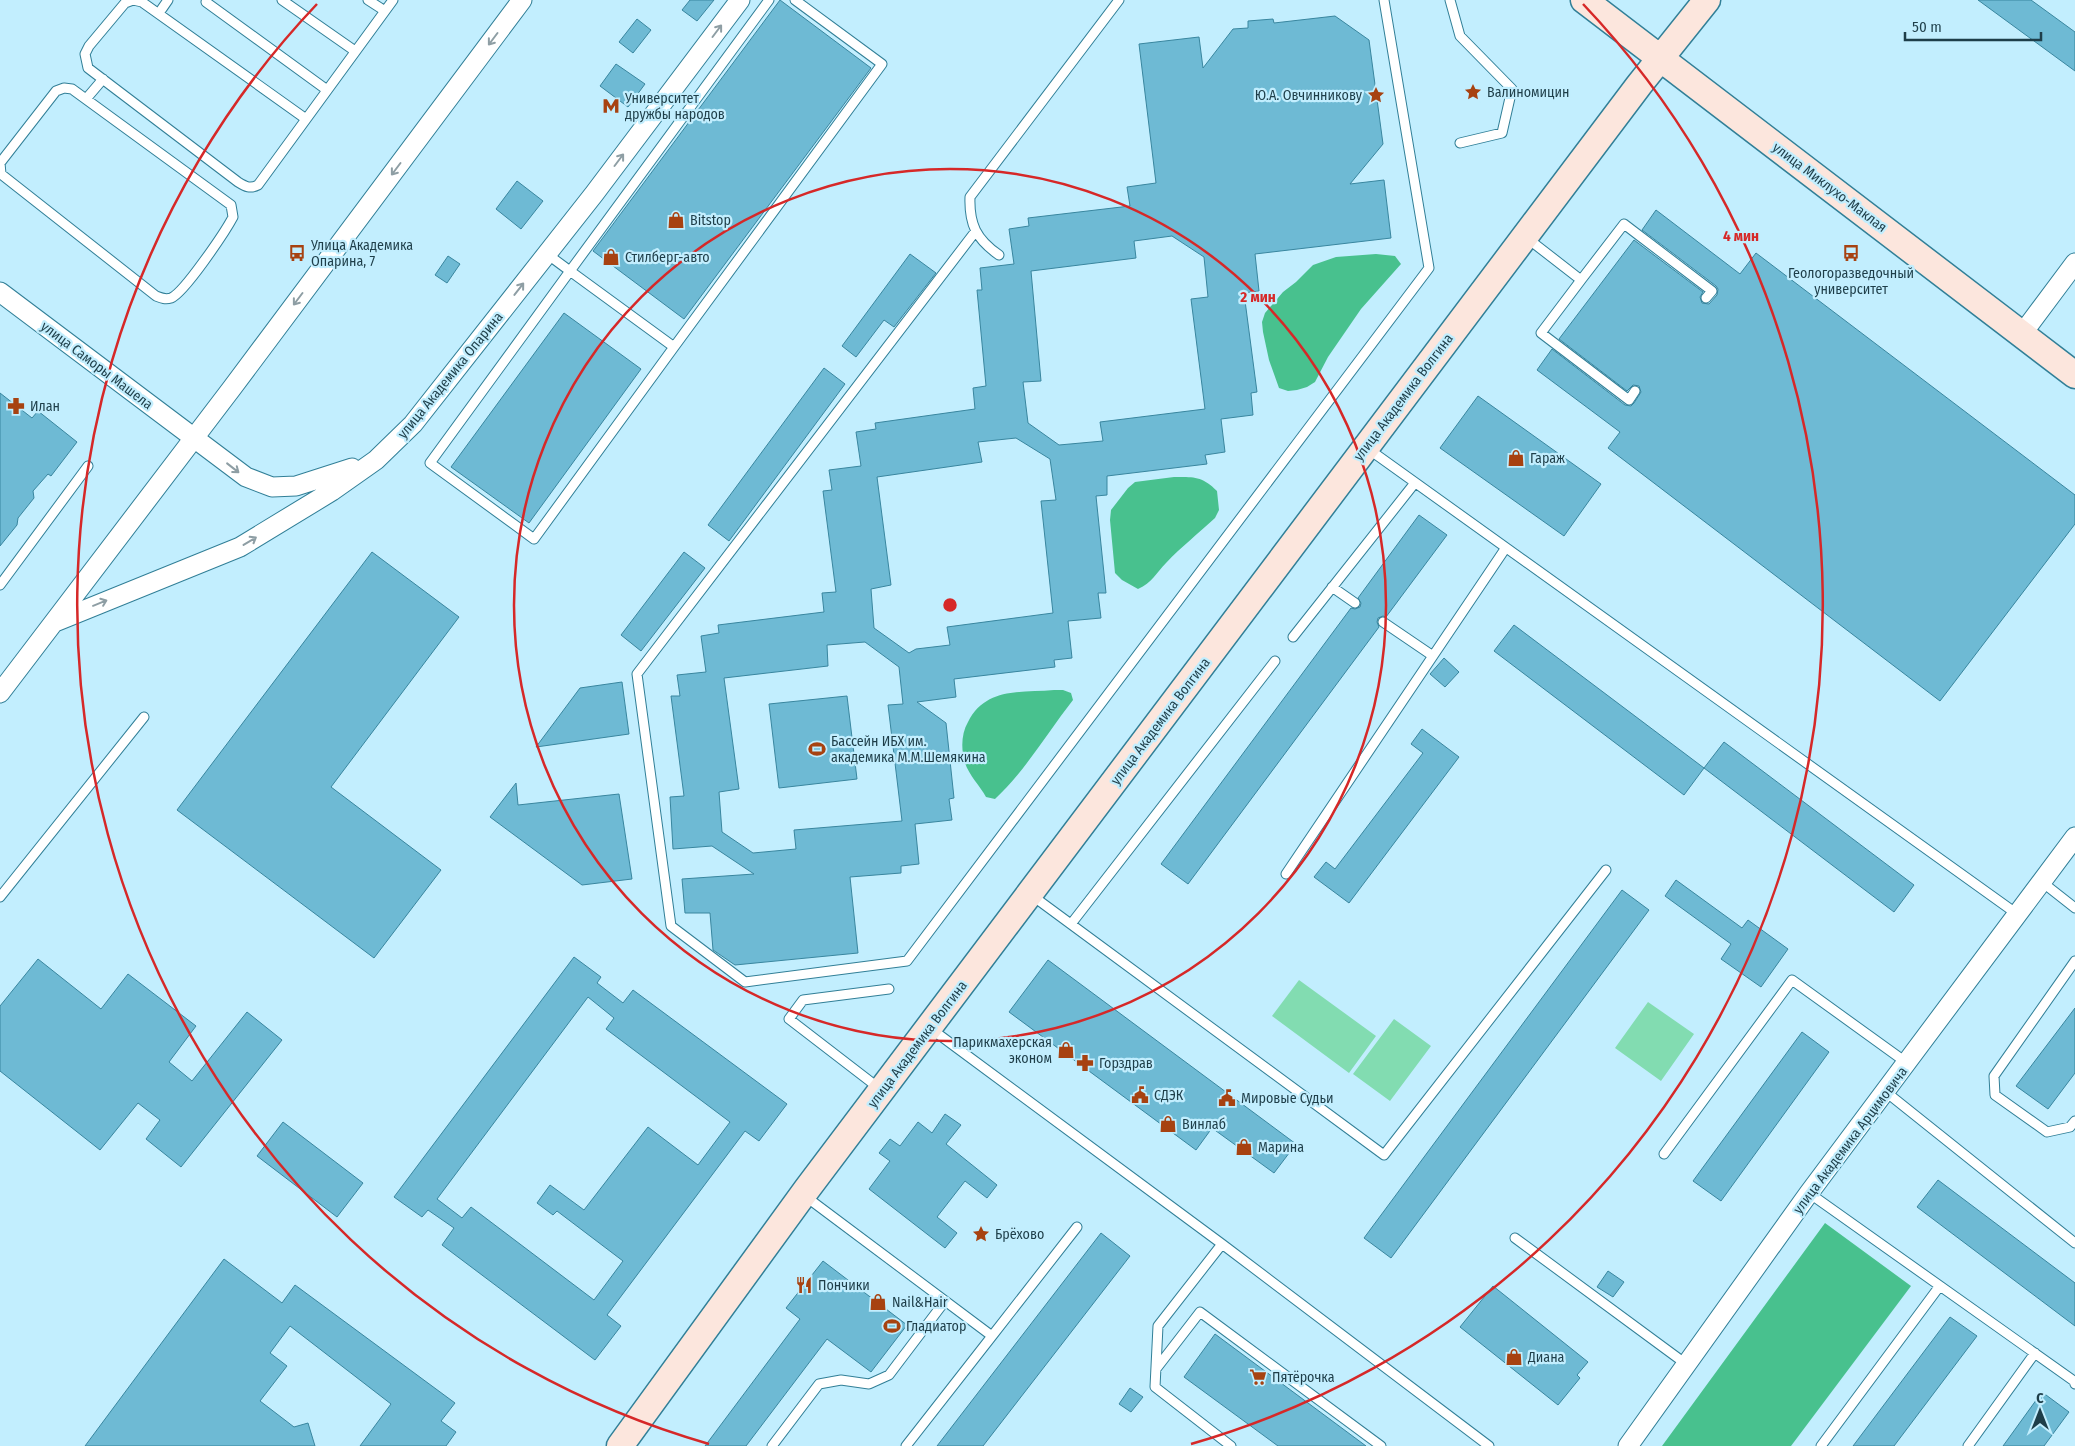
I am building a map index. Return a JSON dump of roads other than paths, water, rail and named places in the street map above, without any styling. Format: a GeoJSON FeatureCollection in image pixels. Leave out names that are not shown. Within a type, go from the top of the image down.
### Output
{"type":"FeatureCollection","features":[{"type":"Feature","properties":{"kind":"street"},"geometry":{"type":"LineString","coordinates":[[0,693],[194,438],[522,0]]}},
{"type":"Feature","properties":{"kind":"street","name":"улица Академика Опарина"},"geometry":{"type":"LineString","coordinates":[[55,622],[240,547],[332,490],[376,460],[413,424],[547,254],[740,0]]}},
{"type":"Feature","properties":{"kind":"street","name":"улица Миклухо-Маклая"},"geometry":{"type":"LineString","coordinates":[[1584,0],[2075,375]]}},
{"type":"Feature","properties":{"kind":"street","name":"улица Академика Волгина"},"geometry":{"type":"LineString","coordinates":[[620,1446],[802,1194],[930,1028],[1524,237],[1707,0]]}},
{"type":"Feature","properties":{"kind":"street"},"geometry":{"type":"LineString","coordinates":[[2022,334],[2075,263]]}},
{"type":"Feature","properties":{"kind":"street","name":"улица Саморы Машела"},"geometry":{"type":"LineString","coordinates":[[0,292],[246,478],[272,487],[296,486],[376,460]]}},
{"type":"Feature","properties":{"kind":"street","name":"улица Академика Арцимовича"},"geometry":{"type":"LineString","coordinates":[[1628,1446],[1809,1194],[2075,837]]}},
{"type":"Feature","properties":{"kind":"lane"},"geometry":{"type":"LineString","coordinates":[[306,120],[142,2],[132,0],[125,3],[89,46],[86,54],[88,68],[247,188],[258,185],[306,120],[393,0]]}},
{"type":"Feature","properties":{"kind":"lane"},"geometry":{"type":"LineString","coordinates":[[159,13],[168,0]]}},
{"type":"Feature","properties":{"kind":"lane"},"geometry":{"type":"LineString","coordinates":[[282,0],[355,52]]}},
{"type":"Feature","properties":{"kind":"lane"},"geometry":{"type":"LineString","coordinates":[[368,0],[385,11]]}},
{"type":"Feature","properties":{"kind":"lane"},"geometry":{"type":"LineString","coordinates":[[769,0],[430,463],[534,538],[882,64],[794,0]]}},
{"type":"Feature","properties":{"kind":"lane"},"geometry":{"type":"LineString","coordinates":[[999,255],[987,246],[976,232],[970,213],[970,197],[1119,0]]}},
{"type":"Feature","properties":{"kind":"lane"},"geometry":{"type":"LineString","coordinates":[[976,232],[637,674],[671,926],[745,982],[907,961],[1429,268],[1384,0]]}},
{"type":"Feature","properties":{"kind":"lane"},"geometry":{"type":"LineString","coordinates":[[1450,0],[1460,36],[1512,89],[1502,132],[1460,143]]}},
{"type":"Feature","properties":{"kind":"lane"},"geometry":{"type":"LineString","coordinates":[[206,2],[327,90]]}},
{"type":"Feature","properties":{"kind":"lane"},"geometry":{"type":"LineString","coordinates":[[86,98],[103,79]]}},
{"type":"Feature","properties":{"kind":"lane"},"geometry":{"type":"LineString","coordinates":[[72,88],[231,205],[233,217],[183,287],[172,298],[165,300],[156,296],[1,174],[0,163],[56,91],[72,88]]}},
{"type":"Feature","properties":{"kind":"lane"},"geometry":{"type":"LineString","coordinates":[[1635,391],[1629,400],[1541,333],[1624,224],[1712,291],[1706,298]]}},
{"type":"Feature","properties":{"kind":"lane"},"geometry":{"type":"LineString","coordinates":[[1524,237],[1581,280]]}},
{"type":"Feature","properties":{"kind":"lane"},"geometry":{"type":"LineString","coordinates":[[547,254],[674,347]]}},
{"type":"Feature","properties":{"kind":"lane"},"geometry":{"type":"LineString","coordinates":[[1365,447],[1414,484],[2017,914]]}},
{"type":"Feature","properties":{"kind":"lane"},"geometry":{"type":"LineString","coordinates":[[0,585],[88,466]]}},
{"type":"Feature","properties":{"kind":"lane"},"geometry":{"type":"LineString","coordinates":[[1293,637],[1414,484]]}},
{"type":"Feature","properties":{"kind":"lane"},"geometry":{"type":"LineString","coordinates":[[1286,874],[1505,548]]}},
{"type":"Feature","properties":{"kind":"lane"},"geometry":{"type":"LineString","coordinates":[[1332,587],[1355,603]]}},
{"type":"Feature","properties":{"kind":"lane"},"geometry":{"type":"LineString","coordinates":[[1383,622],[1433,656]]}},
{"type":"Feature","properties":{"kind":"lane"},"geometry":{"type":"LineString","coordinates":[[1071,924],[1275,661]]}},
{"type":"Feature","properties":{"kind":"lane"},"geometry":{"type":"LineString","coordinates":[[0,897],[144,717]]}},
{"type":"Feature","properties":{"kind":"lane"},"geometry":{"type":"LineString","coordinates":[[1030,894],[1384,1155],[1606,870]]}},
{"type":"Feature","properties":{"kind":"lane"},"geometry":{"type":"LineString","coordinates":[[2042,882],[2075,908]]}},
{"type":"Feature","properties":{"kind":"lane"},"geometry":{"type":"LineString","coordinates":[[2075,961],[1994,1076],[1995,1095],[2047,1132],[2070,1127],[2075,1121]]}},
{"type":"Feature","properties":{"kind":"lane"},"geometry":{"type":"LineString","coordinates":[[1664,1154],[1792,980],[1907,1063]]}},
{"type":"Feature","properties":{"kind":"lane"},"geometry":{"type":"LineString","coordinates":[[882,1090],[789,1019],[803,1000],[890,988]]}},
{"type":"Feature","properties":{"kind":"lane"},"geometry":{"type":"LineString","coordinates":[[930,1028],[1222,1244],[1489,1446]]}},
{"type":"Feature","properties":{"kind":"lane"},"geometry":{"type":"LineString","coordinates":[[1886,1092],[2075,1243]]}},
{"type":"Feature","properties":{"kind":"lane"},"geometry":{"type":"LineString","coordinates":[[802,1194],[992,1336]]}},
{"type":"Feature","properties":{"kind":"lane"},"geometry":{"type":"LineString","coordinates":[[1809,1194],[2074,1381],[2075,1384]]}},
{"type":"Feature","properties":{"kind":"lane"},"geometry":{"type":"LineString","coordinates":[[906,1446],[1077,1228]]}},
{"type":"Feature","properties":{"kind":"lane"},"geometry":{"type":"LineString","coordinates":[[1515,1238],[1686,1364]]}},
{"type":"Feature","properties":{"kind":"lane"},"geometry":{"type":"LineString","coordinates":[[1222,1244],[1158,1326],[1155,1387],[1231,1446]]}},
{"type":"Feature","properties":{"kind":"lane"},"geometry":{"type":"LineString","coordinates":[[1820,1446],[1940,1287]]}},
{"type":"Feature","properties":{"kind":"lane"},"geometry":{"type":"LineString","coordinates":[[772,1446],[819,1384],[841,1380],[869,1384],[889,1375],[945,1301]]}},
{"type":"Feature","properties":{"kind":"lane"},"geometry":{"type":"LineString","coordinates":[[1156,1369],[1200,1312],[1381,1446]]}},
{"type":"Feature","properties":{"kind":"lane"},"geometry":{"type":"LineString","coordinates":[[1968,1446],[2035,1354]]}},
{"type":"Feature","properties":{"kind":"place","name":"Валиномицин"},"geometry":{"type":"Point","coordinates":[1473,92]}},
{"type":"Feature","properties":{"kind":"place","name":"Ю.А. Овчинникову"},"geometry":{"type":"Point","coordinates":[1376,95]}},
{"type":"Feature","properties":{"kind":"place","name":"Университет дружбы народов"},"geometry":{"type":"Point","coordinates":[611,106]}},
{"type":"Feature","properties":{"kind":"place","name":"Bitstop"},"geometry":{"type":"Point","coordinates":[676,220]}},
{"type":"Feature","properties":{"kind":"place","name":"Улица Академика Опарина, 7"},"geometry":{"type":"Point","coordinates":[297,253]}},
{"type":"Feature","properties":{"kind":"place","name":"Геологоразведочный университет"},"geometry":{"type":"Point","coordinates":[1851,253]}},
{"type":"Feature","properties":{"kind":"place","name":"Стилберг-авто"},"geometry":{"type":"Point","coordinates":[611,257]}},
{"type":"Feature","properties":{"kind":"place","name":"Илан"},"geometry":{"type":"Point","coordinates":[16,406]}},
{"type":"Feature","properties":{"kind":"place","name":"Гараж"},"geometry":{"type":"Point","coordinates":[1516,458]}},
{"type":"Feature","properties":{"kind":"place","name":"Бассейн ИБХ им. академика М.М.Шемякина"},"geometry":{"type":"Point","coordinates":[817,749]}},
{"type":"Feature","properties":{"kind":"place","name":"Парикмахерская эконом"},"geometry":{"type":"Point","coordinates":[1066,1050]}},
{"type":"Feature","properties":{"kind":"place","name":"Горздрав"},"geometry":{"type":"Point","coordinates":[1085,1063]}},
{"type":"Feature","properties":{"kind":"place","name":"СДЭК"},"geometry":{"type":"Point","coordinates":[1140,1095]}},
{"type":"Feature","properties":{"kind":"place","name":"Мировые Судьи"},"geometry":{"type":"Point","coordinates":[1227,1098]}},
{"type":"Feature","properties":{"kind":"place","name":"Винлаб"},"geometry":{"type":"Point","coordinates":[1168,1124]}},
{"type":"Feature","properties":{"kind":"place","name":"Марина"},"geometry":{"type":"Point","coordinates":[1244,1147]}},
{"type":"Feature","properties":{"kind":"place","name":"Брёхово"},"geometry":{"type":"Point","coordinates":[981,1234]}},
{"type":"Feature","properties":{"kind":"place","name":"Пончики"},"geometry":{"type":"Point","coordinates":[804,1285]}},
{"type":"Feature","properties":{"kind":"place","name":"Nail&Hair"},"geometry":{"type":"Point","coordinates":[878,1302]}},
{"type":"Feature","properties":{"kind":"place","name":"Гладиатор"},"geometry":{"type":"Point","coordinates":[892,1326]}},
{"type":"Feature","properties":{"kind":"place","name":"Диана"},"geometry":{"type":"Point","coordinates":[1514,1357]}},
{"type":"Feature","properties":{"kind":"place","name":"Пятёрочка"},"geometry":{"type":"Point","coordinates":[1258,1377]}}]}
